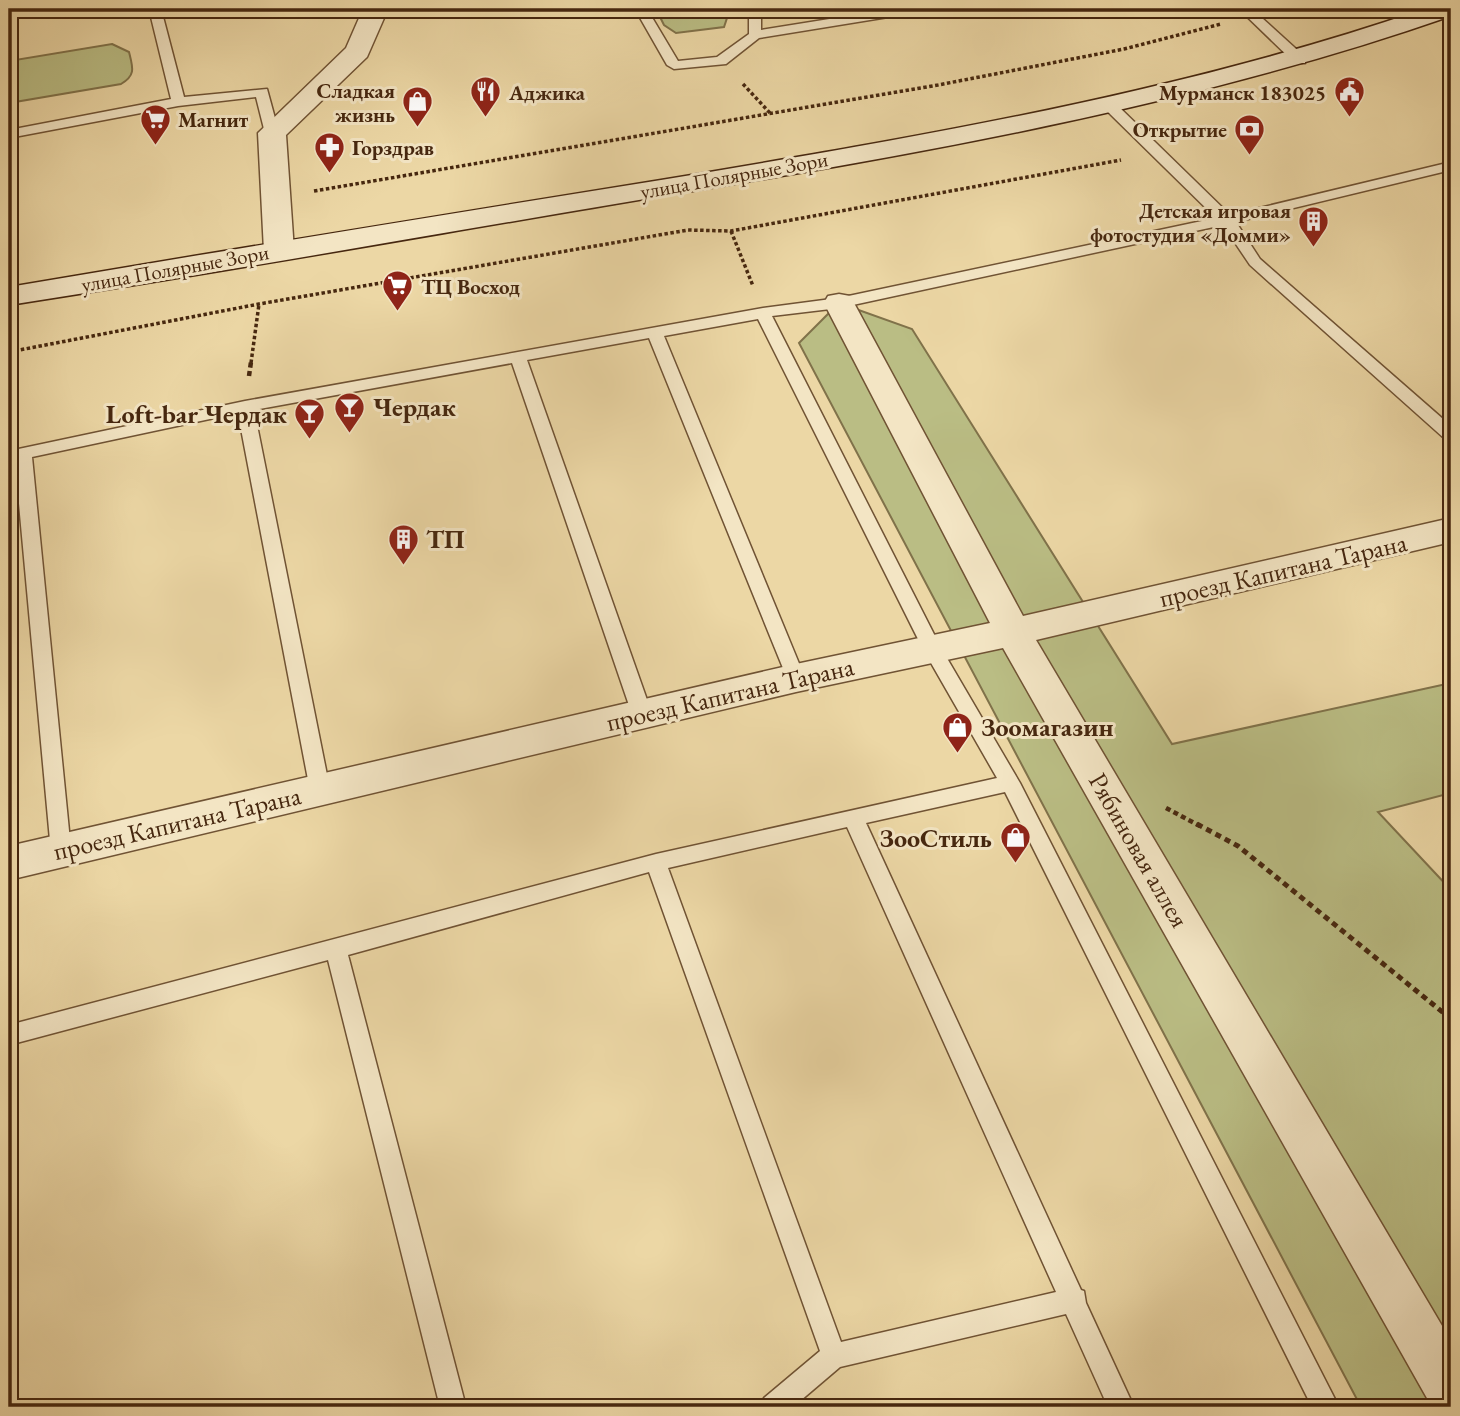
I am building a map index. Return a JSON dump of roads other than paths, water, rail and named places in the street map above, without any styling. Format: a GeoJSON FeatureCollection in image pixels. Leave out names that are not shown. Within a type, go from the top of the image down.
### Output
{"type":"FeatureCollection","features":[{"type":"Feature","properties":{"kind":"street"},"geometry":{"type":"LineString","coordinates":[[279,251],[272,132],[358,51],[375,9]]}},
{"type":"Feature","properties":{"kind":"street","name":"улица Полярные Зори"},"geometry":{"type":"LineString","coordinates":[[9,296],[754,172],[1112,108],[1300,60],[1448,9]]}},
{"type":"Feature","properties":{"kind":"street","name":"Рябиновая аллея"},"geometry":{"type":"LineString","coordinates":[[839,303],[1013,632],[1451,1390]]}},
{"type":"Feature","properties":{"kind":"street","name":"проезд Капитана Тарана"},"geometry":{"type":"LineString","coordinates":[[9,863],[796,678],[1013,632],[1451,530]]}},
{"type":"Feature","properties":{"kind":"lane"},"geometry":{"type":"LineString","coordinates":[[155,9],[177,103]]}},
{"type":"Feature","properties":{"kind":"lane"},"geometry":{"type":"LineString","coordinates":[[641,9],[674,65],[721,61],[755,35],[913,9]]}},
{"type":"Feature","properties":{"kind":"lane"},"geometry":{"type":"LineString","coordinates":[[755,9],[755,35]]}},
{"type":"Feature","properties":{"kind":"lane"},"geometry":{"type":"LineString","coordinates":[[1249,13],[1300,60]]}},
{"type":"Feature","properties":{"kind":"lane"},"geometry":{"type":"LineString","coordinates":[[9,134],[177,103],[262,92],[272,132]]}},
{"type":"Feature","properties":{"kind":"lane"},"geometry":{"type":"LineString","coordinates":[[1112,108],[1227,220],[1255,262],[1451,435]]}},
{"type":"Feature","properties":{"kind":"lane"},"geometry":{"type":"LineString","coordinates":[[61,850],[16,454],[245,406],[764,313],[839,303],[1227,220],[1451,166]]}},
{"type":"Feature","properties":{"kind":"lane"},"geometry":{"type":"LineString","coordinates":[[764,313],[932,649],[1010,783],[1326,1407]]}},
{"type":"Feature","properties":{"kind":"lane"},"geometry":{"type":"LineString","coordinates":[[654,334],[796,678]]}},
{"type":"Feature","properties":{"kind":"lane"},"geometry":{"type":"LineString","coordinates":[[519,359],[642,714]]}},
{"type":"Feature","properties":{"kind":"lane"},"geometry":{"type":"LineString","coordinates":[[245,406],[320,790]]}},
{"type":"Feature","properties":{"kind":"lane"},"geometry":{"type":"LineString","coordinates":[[9,1035],[656,862],[1010,783]]}},
{"type":"Feature","properties":{"kind":"lane"},"geometry":{"type":"LineString","coordinates":[[853,818],[1075,1300],[1121,1407]]}},
{"type":"Feature","properties":{"kind":"lane"},"geometry":{"type":"LineString","coordinates":[[656,862],[834,1356]]}},
{"type":"Feature","properties":{"kind":"lane"},"geometry":{"type":"LineString","coordinates":[[335,949],[453,1407]]}},
{"type":"Feature","properties":{"kind":"lane"},"geometry":{"type":"LineString","coordinates":[[773,1407],[834,1356],[1075,1300]]}},
{"type":"Feature","properties":{"kind":"place","name":"Аджика"},"geometry":{"type":"Point","coordinates":[486,119]}},
{"type":"Feature","properties":{"kind":"place","name":"Мурманск 183025"},"geometry":{"type":"Point","coordinates":[1349,119]}},
{"type":"Feature","properties":{"kind":"place","name":"Сладкая жизнь"},"geometry":{"type":"Point","coordinates":[418,129]}},
{"type":"Feature","properties":{"kind":"place","name":"Магнит"},"geometry":{"type":"Point","coordinates":[155,146]}},
{"type":"Feature","properties":{"kind":"place","name":"Открытие"},"geometry":{"type":"Point","coordinates":[1250,156]}},
{"type":"Feature","properties":{"kind":"place","name":"Горздрав"},"geometry":{"type":"Point","coordinates":[329,174]}},
{"type":"Feature","properties":{"kind":"place","name":"Детская игровая фотостудия «Домми»"},"geometry":{"type":"Point","coordinates":[1314,249]}},
{"type":"Feature","properties":{"kind":"place","name":"ТЦ Восход"},"geometry":{"type":"Point","coordinates":[398,313]}},
{"type":"Feature","properties":{"kind":"place","name":"Чердак"},"geometry":{"type":"Point","coordinates":[350,434]}},
{"type":"Feature","properties":{"kind":"place","name":"Loft-bar Чердак"},"geometry":{"type":"Point","coordinates":[310,441]}},
{"type":"Feature","properties":{"kind":"place","name":"ТП"},"geometry":{"type":"Point","coordinates":[403,566]}},
{"type":"Feature","properties":{"kind":"place","name":"Зоомагазин"},"geometry":{"type":"Point","coordinates":[958,754]}},
{"type":"Feature","properties":{"kind":"place","name":"ЗооСтиль"},"geometry":{"type":"Point","coordinates":[1015,865]}}]}
